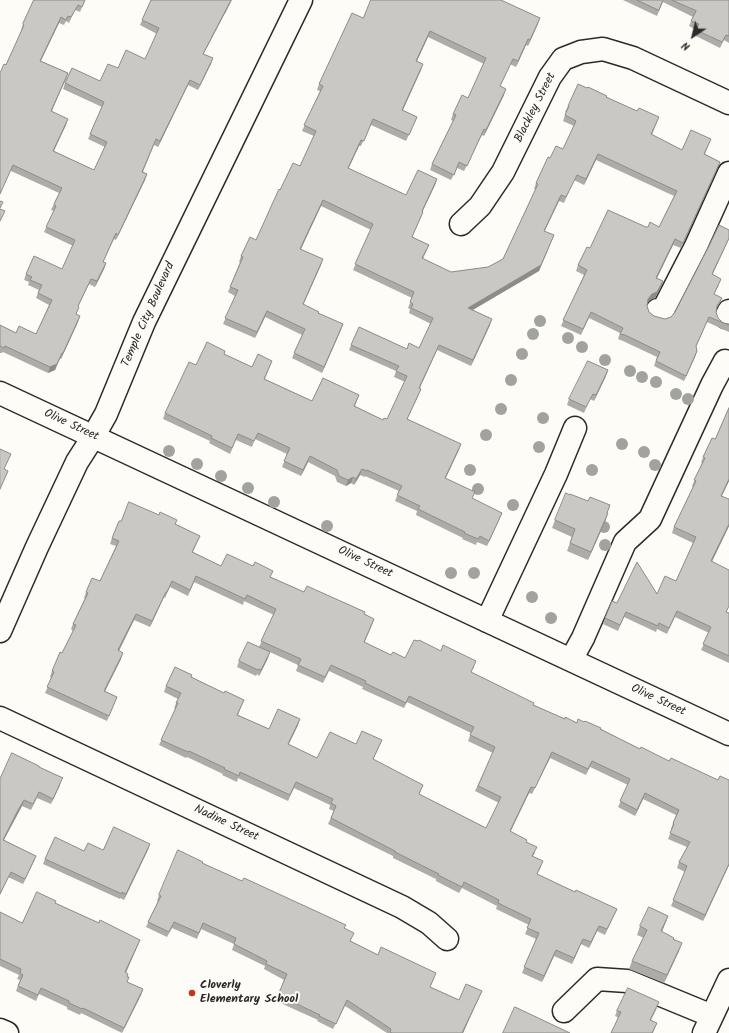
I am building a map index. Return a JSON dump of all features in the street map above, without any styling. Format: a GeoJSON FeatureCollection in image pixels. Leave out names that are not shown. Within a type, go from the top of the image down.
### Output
{"type":"FeatureCollection","features":[{"type":"Feature","properties":{"kind":"street","name":"Temple City Boulevard"},"geometry":{"type":"LineString","coordinates":[[0,632],[76,462],[106,414],[144,322],[301,0]]}},
{"type":"Feature","properties":{"kind":"street","name":"Blackley Street"},"geometry":{"type":"LineString","coordinates":[[461,224],[480,206],[503,172],[550,77],[563,59],[581,52],[603,49],[633,58],[729,103]]}},
{"type":"Feature","properties":{"kind":"street"},"geometry":{"type":"LineString","coordinates":[[657,310],[662,312],[696,246],[729,173]]}},
{"type":"Feature","properties":{"kind":"street"},"geometry":{"type":"LineString","coordinates":[[571,660],[583,638],[625,542],[650,519],[712,386],[725,361],[729,363]]}},
{"type":"Feature","properties":{"kind":"street","name":"Olive Street"},"geometry":{"type":"LineString","coordinates":[[0,393],[729,734]]}},
{"type":"Feature","properties":{"kind":"street"},"geometry":{"type":"LineString","coordinates":[[487,621],[556,474],[575,428]]}},
{"type":"Feature","properties":{"kind":"street","name":"Nadine Street"},"geometry":{"type":"LineString","coordinates":[[0,718],[402,907],[429,923],[448,940]]}},
{"type":"Feature","properties":{"kind":"street"},"geometry":{"type":"LineString","coordinates":[[564,1011],[597,979],[627,981],[708,1024],[729,980]]}},
{"type":"Feature","properties":{"kind":"street"},"geometry":{"type":"LineString","coordinates":[[0,1030],[7,1033]]}},
{"type":"Feature","properties":{"kind":"building"},"geometry":{"type":"Polygon","coordinates":[[[34,0],[85,0],[82,7],[78,5],[71,17],[68,16],[66,20],[61,17],[40,61],[68,73],[51,111],[68,119],[53,151],[94,170],[107,142],[90,134],[104,102],[65,83],[72,68],[100,81],[108,64],[118,68],[126,50],[145,59],[159,28],[142,20],[151,0],[231,0],[203,54],[213,58],[200,85],[190,80],[160,141],[156,139],[142,172],[147,174],[118,235],[116,233],[103,262],[106,263],[97,281],[91,279],[78,306],[79,307],[76,314],[80,316],[63,353],[57,364],[50,367],[5,346],[4,348],[0,346],[0,325],[16,333],[19,326],[36,334],[52,300],[38,293],[42,285],[30,280],[32,277],[26,274],[34,256],[62,269],[75,240],[46,227],[56,206],[54,204],[62,188],[13,165],[0,194],[0,73],[4,64],[6,65],[34,0]]]}},
{"type":"Feature","properties":{"kind":"building"},"geometry":{"type":"Polygon","coordinates":[[[371,0],[501,0],[540,18],[518,61],[513,59],[500,86],[506,89],[486,130],[484,129],[467,166],[459,162],[454,175],[432,164],[456,115],[453,114],[462,95],[468,98],[486,58],[430,31],[416,61],[423,64],[402,110],[417,117],[409,135],[373,119],[364,141],[361,140],[348,168],[406,195],[418,170],[437,179],[412,237],[429,245],[422,258],[451,272],[488,267],[503,259],[538,184],[536,183],[548,157],[550,158],[556,146],[563,149],[576,121],[565,115],[578,84],[587,88],[588,87],[637,111],[639,108],[659,117],[651,134],[682,150],[691,130],[711,139],[704,154],[720,162],[683,243],[675,239],[656,278],[663,281],[657,292],[652,294],[648,299],[647,306],[649,312],[654,316],[665,319],[671,317],[675,312],[719,225],[729,230],[729,238],[712,274],[721,279],[714,294],[722,298],[717,306],[716,312],[718,318],[722,322],[709,317],[696,346],[697,351],[686,376],[656,361],[660,352],[620,334],[623,328],[591,312],[583,329],[563,320],[587,270],[578,265],[587,247],[590,248],[608,210],[646,227],[648,227],[650,222],[659,227],[677,191],[598,154],[586,179],[577,175],[566,197],[561,195],[544,231],[554,235],[541,265],[468,308],[492,319],[473,360],[439,345],[419,388],[421,389],[407,419],[461,444],[445,478],[475,492],[472,498],[502,513],[489,541],[480,536],[478,539],[464,533],[465,532],[418,509],[420,506],[397,495],[402,486],[367,470],[362,469],[356,479],[353,477],[348,480],[339,476],[337,470],[310,456],[303,470],[284,461],[290,448],[258,433],[254,441],[238,434],[232,448],[211,438],[212,436],[165,413],[189,362],[196,365],[207,342],[225,351],[224,354],[252,367],[258,354],[272,361],[264,379],[312,401],[323,378],[359,395],[354,406],[383,420],[384,418],[387,419],[407,376],[396,371],[399,366],[351,345],[359,327],[407,349],[409,343],[419,348],[433,318],[411,308],[413,304],[410,302],[414,292],[355,264],[373,224],[323,200],[300,249],[323,259],[303,304],[319,312],[318,313],[343,324],[324,367],[294,353],[305,329],[267,311],[257,332],[225,318],[238,290],[230,287],[243,257],[241,256],[250,237],[256,240],[279,189],[280,190],[293,163],[300,166],[316,131],[304,125],[323,86],[319,84],[352,13],[363,18],[371,0]]]}},
{"type":"Feature","properties":{"kind":"building"},"geometry":{"type":"Polygon","coordinates":[[[637,0],[663,0],[659,10],[637,0]]]}},
{"type":"Feature","properties":{"kind":"building"},"geometry":{"type":"Polygon","coordinates":[[[672,0],[729,0],[729,36],[726,35],[722,42],[696,30],[699,24],[691,21],[696,11],[672,0]]]}},
{"type":"Feature","properties":{"kind":"building"},"geometry":{"type":"Polygon","coordinates":[[[0,201],[3,202],[0,208],[0,201]]]}},
{"type":"Feature","properties":{"kind":"building"},"geometry":{"type":"Polygon","coordinates":[[[0,209],[5,211],[0,221],[0,209]]]}},
{"type":"Feature","properties":{"kind":"building"},"geometry":{"type":"Polygon","coordinates":[[[588,361],[608,370],[596,395],[593,394],[586,407],[569,399],[588,361]]]}},
{"type":"Feature","properties":{"kind":"building"},"geometry":{"type":"Polygon","coordinates":[[[729,408],[729,479],[721,496],[729,499],[729,524],[711,561],[729,570],[729,606],[726,612],[729,613],[729,656],[703,644],[711,627],[677,611],[669,628],[659,623],[658,626],[626,612],[620,625],[605,618],[612,601],[617,603],[637,562],[657,594],[665,576],[676,581],[696,537],[674,527],[696,481],[694,480],[705,458],[703,457],[712,438],[715,439],[729,408]]]}},
{"type":"Feature","properties":{"kind":"building"},"geometry":{"type":"Polygon","coordinates":[[[0,449],[11,454],[4,469],[8,471],[0,489],[0,449]]]}},
{"type":"Feature","properties":{"kind":"building"},"geometry":{"type":"Polygon","coordinates":[[[566,493],[588,501],[590,497],[610,505],[591,552],[570,543],[575,529],[555,520],[566,493]]]}},
{"type":"Feature","properties":{"kind":"building"},"geometry":{"type":"Polygon","coordinates":[[[129,502],[159,515],[160,512],[177,520],[175,524],[200,536],[192,552],[221,566],[227,554],[253,566],[255,562],[273,571],[270,577],[304,592],[307,586],[365,612],[364,614],[374,619],[364,642],[391,655],[393,652],[405,658],[414,640],[419,640],[441,651],[443,645],[476,661],[471,672],[534,703],[533,705],[577,723],[578,719],[584,722],[585,721],[640,749],[641,747],[669,761],[671,758],[718,780],[720,776],[729,780],[729,864],[705,915],[673,900],[687,866],[679,862],[690,842],[670,833],[679,810],[645,793],[637,810],[620,801],[630,779],[592,761],[588,769],[552,752],[535,788],[531,787],[510,831],[527,840],[526,842],[537,847],[532,856],[543,861],[537,874],[575,892],[576,890],[617,909],[607,929],[599,926],[591,942],[583,939],[574,958],[556,950],[544,976],[524,967],[539,933],[527,928],[531,919],[498,903],[499,900],[464,882],[462,887],[331,818],[336,806],[331,803],[333,799],[296,782],[290,795],[240,772],[239,776],[189,751],[188,752],[161,740],[181,693],[166,686],[175,667],[192,675],[191,677],[224,693],[225,691],[244,700],[237,715],[269,729],[278,709],[300,719],[288,744],[317,758],[330,732],[356,744],[362,731],[382,740],[373,759],[423,785],[419,794],[486,828],[501,797],[478,786],[495,747],[470,735],[474,727],[409,696],[406,703],[365,683],[366,681],[331,665],[325,677],[298,665],[301,659],[261,641],[276,609],[247,595],[245,599],[196,576],[190,590],[172,581],[152,621],[136,614],[118,650],[123,653],[104,691],[117,697],[109,716],[47,687],[54,672],[52,671],[60,652],[62,653],[76,625],[73,624],[88,593],[86,592],[92,578],[100,581],[119,541],[112,538],[129,502]]]}},
{"type":"Feature","properties":{"kind":"building"},"geometry":{"type":"Polygon","coordinates":[[[248,642],[270,652],[261,670],[239,661],[248,642]]]}},
{"type":"Feature","properties":{"kind":"building"},"geometry":{"type":"Polygon","coordinates":[[[12,753],[63,778],[53,799],[39,792],[33,804],[24,800],[18,810],[3,840],[36,856],[25,879],[11,872],[0,894],[0,779],[12,753]]]}},
{"type":"Feature","properties":{"kind":"building"},"geometry":{"type":"Polygon","coordinates":[[[114,827],[150,844],[126,894],[122,892],[122,894],[45,859],[55,837],[84,851],[88,843],[103,850],[114,827]]]}},
{"type":"Feature","properties":{"kind":"building"},"geometry":{"type":"Polygon","coordinates":[[[178,850],[203,862],[202,863],[242,881],[244,878],[346,925],[344,928],[354,933],[350,941],[378,955],[381,947],[436,973],[430,987],[459,1000],[466,984],[482,991],[462,1033],[392,1033],[390,1032],[391,1029],[347,1000],[336,1024],[278,995],[287,974],[266,964],[267,961],[234,944],[236,938],[203,923],[199,933],[174,922],[169,932],[148,922],[161,896],[159,895],[178,850]]]}},
{"type":"Feature","properties":{"kind":"building"},"geometry":{"type":"Polygon","coordinates":[[[37,892],[56,901],[55,903],[99,923],[100,920],[140,940],[125,972],[128,974],[127,977],[129,977],[127,982],[143,989],[124,1028],[83,1008],[82,1009],[69,1003],[69,1001],[41,988],[38,995],[18,986],[23,975],[20,973],[21,969],[0,959],[0,912],[22,923],[37,892]]]}},
{"type":"Feature","properties":{"kind":"building"},"geometry":{"type":"Polygon","coordinates":[[[649,907],[668,916],[661,931],[682,943],[667,975],[632,961],[647,930],[640,926],[649,907]]]}},
{"type":"Feature","properties":{"kind":"building"},"geometry":{"type":"Polygon","coordinates":[[[628,988],[659,1002],[650,1020],[657,1023],[652,1033],[611,1033],[621,1012],[617,1011],[628,988]]]}},
{"type":"Feature","properties":{"kind":"building"},"geometry":{"type":"Polygon","coordinates":[[[515,1007],[570,1033],[503,1033],[515,1007]]]}},
{"type":"Feature","properties":{"kind":"place","name":"Cloverly Elementary School"},"geometry":{"type":"Point","coordinates":[192,993]}}]}
